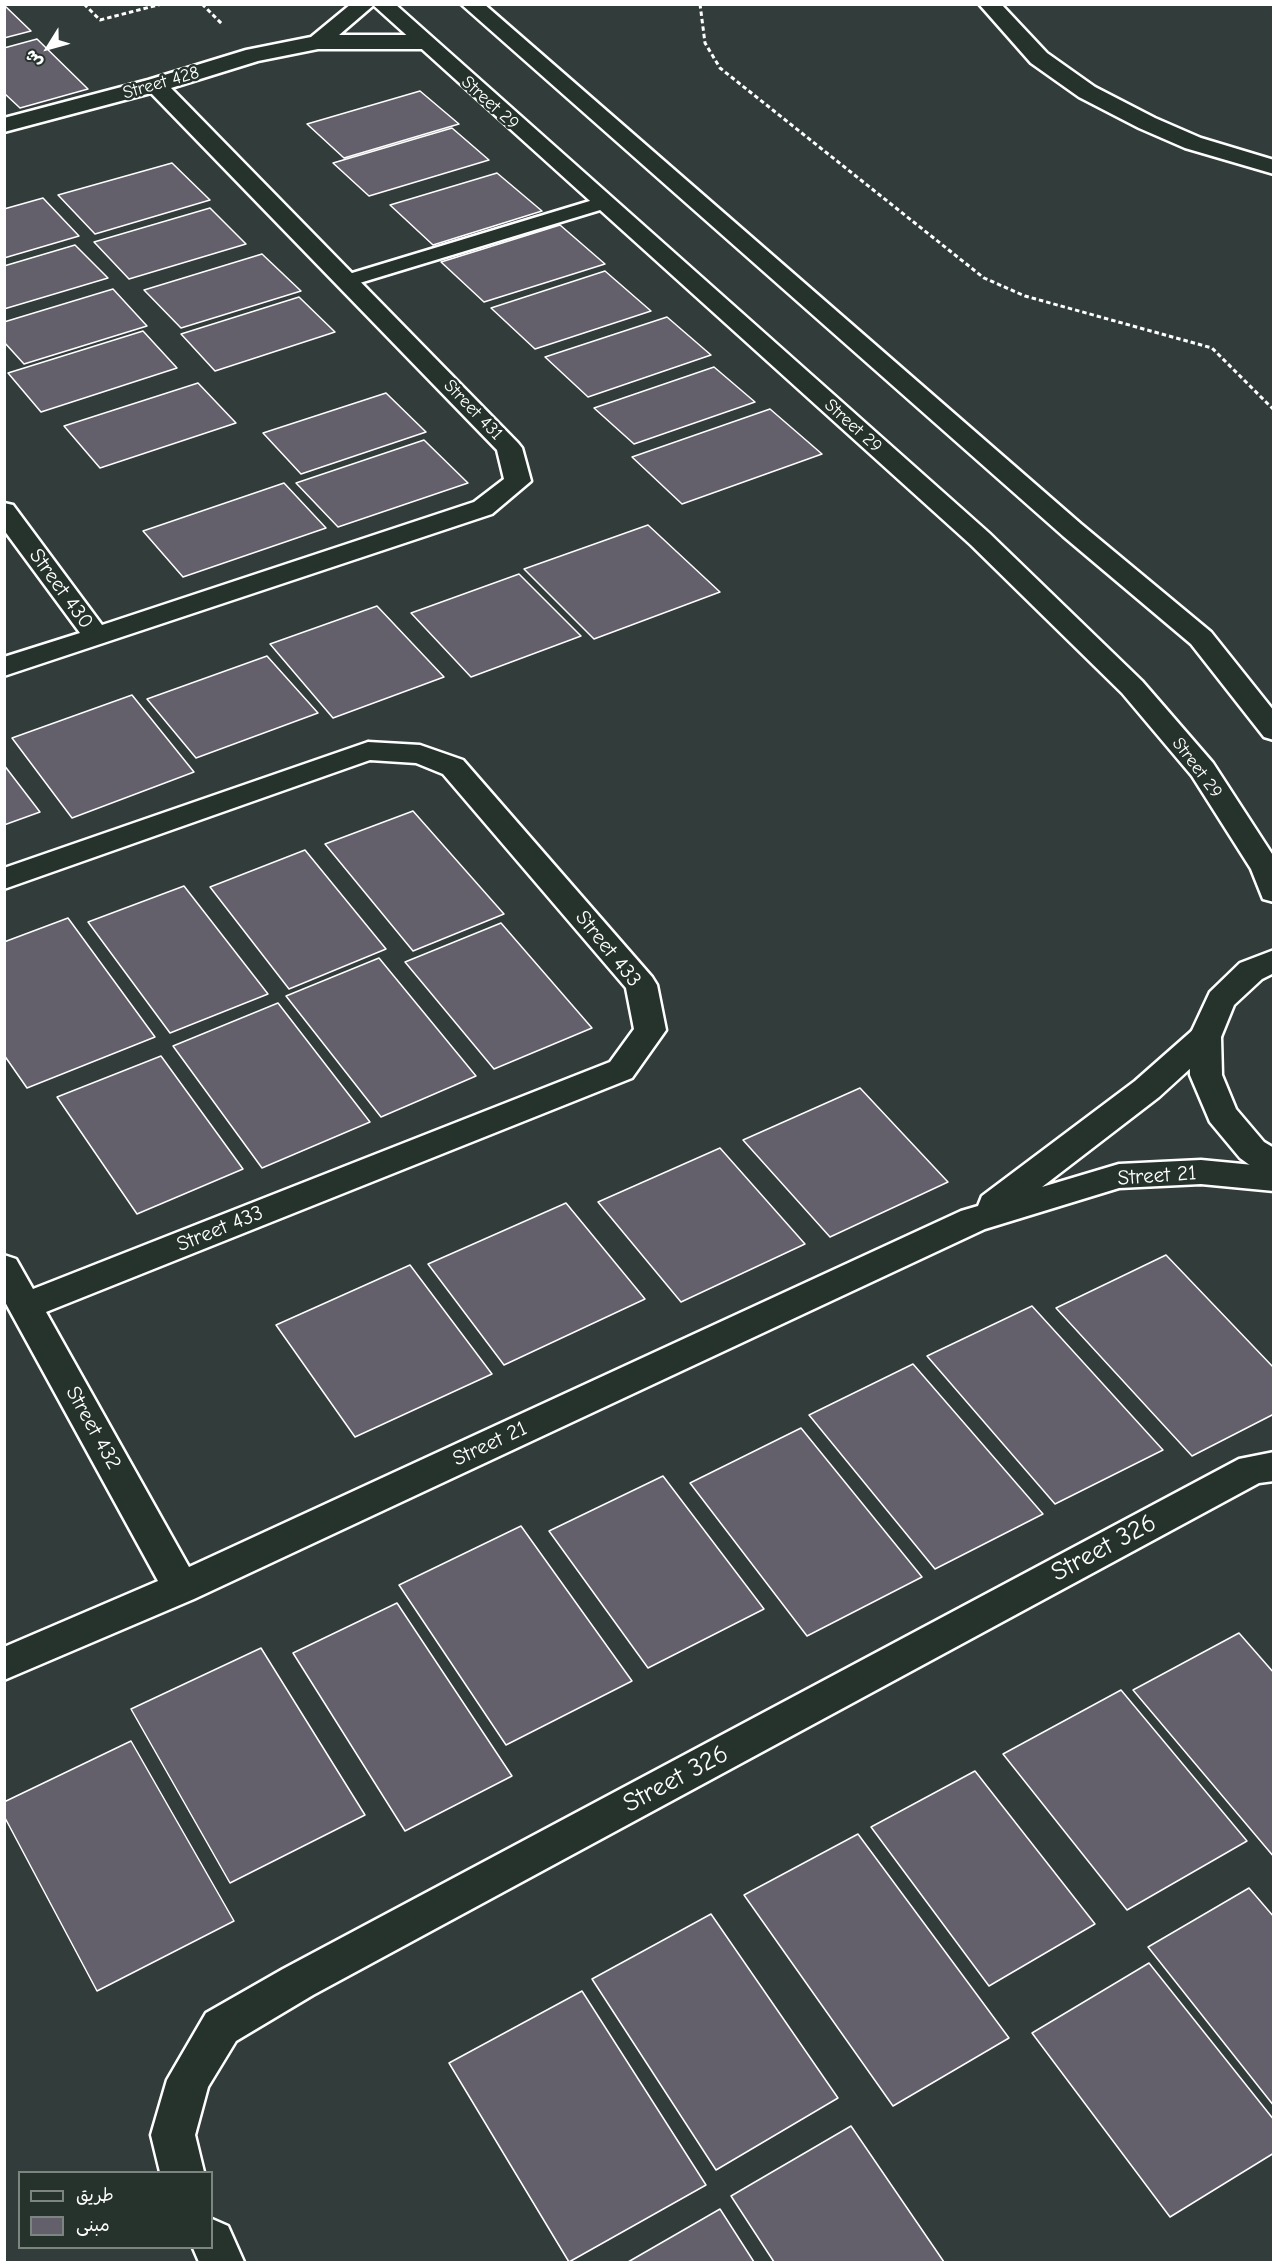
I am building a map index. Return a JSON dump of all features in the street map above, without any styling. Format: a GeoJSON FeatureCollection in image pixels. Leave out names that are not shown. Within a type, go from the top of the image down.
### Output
{"type":"FeatureCollection","features":[{"type":"Feature","properties":{"kind":"main road","name":"Street 428"},"geometry":{"type":"LineString","coordinates":[[318,42],[365,4]]}},
{"type":"Feature","properties":{"kind":"main road","name":"Street 29"},"geometry":{"type":"LineString","coordinates":[[381,4],[980,539],[1132,687],[1203,770],[1266,869],[1274,892]]}},
{"type":"Feature","properties":{"kind":"main road"},"geometry":{"type":"LineString","coordinates":[[471,4],[1054,515],[1200,638],[1274,731]]}},
{"type":"Feature","properties":{"kind":"main road"},"geometry":{"type":"LineString","coordinates":[[989,4],[1040,58],[1087,92],[1147,123],[1193,143],[1274,167]]}},
{"type":"Feature","properties":{"kind":"main road","name":"Street 428"},"geometry":{"type":"LineString","coordinates":[[4,125],[156,85],[254,55],[318,42],[423,42]]}},
{"type":"Feature","properties":{"kind":"main road","name":"Street 431"},"geometry":{"type":"LineString","coordinates":[[4,667],[483,508],[518,481],[509,447],[156,85]]}},
{"type":"Feature","properties":{"kind":"main road","name":"Street 430"},"geometry":{"type":"LineString","coordinates":[[4,511],[97,637]]}},
{"type":"Feature","properties":{"kind":"main road","name":"Street 433"},"geometry":{"type":"LineString","coordinates":[[4,879],[368,751],[420,754],[453,767],[641,985],[650,1030],[621,1070],[26,1306]]}},
{"type":"Feature","properties":{"kind":"main road"},"geometry":{"type":"LineString","coordinates":[[1274,960],[1251,971],[1221,1000],[1205,1037],[1206,1075],[1222,1114],[1252,1150],[1274,1165]]}},
{"type":"Feature","properties":{"kind":"main road","name":"Street 21"},"geometry":{"type":"LineString","coordinates":[[974,1220],[1089,1135],[1205,1037]]}},
{"type":"Feature","properties":{"kind":"main road","name":"Street 21"},"geometry":{"type":"LineString","coordinates":[[4,1664],[181,1588],[974,1220],[1119,1176],[1201,1172],[1274,1179]]}},
{"type":"Feature","properties":{"kind":"main road","name":"Street 432"},"geometry":{"type":"LineString","coordinates":[[4,1268],[181,1588]]}},
{"type":"Feature","properties":{"kind":"main road","name":"Street 326"},"geometry":{"type":"LineString","coordinates":[[182,2171],[173,2135],[188,2079],[221,2027],[308,1976],[1252,1469],[1274,1466]]}},
{"type":"Feature","properties":{"kind":"main road"},"geometry":{"type":"LineString","coordinates":[[213,2243],[222,2262]]}},
{"type":"Feature","properties":{"kind":"lane"},"geometry":{"type":"LineString","coordinates":[[346,281],[603,203]]}},
{"type":"Feature","properties":{"kind":"path"},"geometry":{"type":"LineString","coordinates":[[84,4],[100,20],[162,4]]}},
{"type":"Feature","properties":{"kind":"path"},"geometry":{"type":"LineString","coordinates":[[700,4],[705,43],[720,68],[984,278],[1025,296],[1212,348],[1274,410]]}},
{"type":"Feature","properties":{"kind":"building"},"geometry":{"type":"Polygon","coordinates":[[[4,5],[31,31],[4,38],[4,5]]]}},
{"type":"Feature","properties":{"kind":"building"},"geometry":{"type":"Polygon","coordinates":[[[37,39],[88,89],[20,108],[4,93],[4,48],[37,39]]]}},
{"type":"Feature","properties":{"kind":"building"},"geometry":{"type":"Polygon","coordinates":[[[420,91],[459,124],[344,158],[307,124],[420,91]]]}},
{"type":"Feature","properties":{"kind":"building"},"geometry":{"type":"Polygon","coordinates":[[[452,128],[489,160],[369,196],[333,163],[452,128]]]}},
{"type":"Feature","properties":{"kind":"building"},"geometry":{"type":"Polygon","coordinates":[[[172,163],[210,200],[95,234],[58,195],[172,163]]]}},
{"type":"Feature","properties":{"kind":"building"},"geometry":{"type":"Polygon","coordinates":[[[497,173],[542,211],[433,245],[390,205],[497,173]]]}},
{"type":"Feature","properties":{"kind":"building"},"geometry":{"type":"Polygon","coordinates":[[[43,198],[79,236],[4,258],[4,209],[43,198]]]}},
{"type":"Feature","properties":{"kind":"building"},"geometry":{"type":"Polygon","coordinates":[[[210,208],[246,244],[129,279],[94,242],[210,208]]]}},
{"type":"Feature","properties":{"kind":"building"},"geometry":{"type":"Polygon","coordinates":[[[560,225],[605,264],[484,302],[441,262],[560,225]]]}},
{"type":"Feature","properties":{"kind":"building"},"geometry":{"type":"Polygon","coordinates":[[[75,245],[108,278],[4,309],[4,266],[75,245]]]}},
{"type":"Feature","properties":{"kind":"building"},"geometry":{"type":"Polygon","coordinates":[[[262,254],[301,291],[181,328],[144,290],[262,254]]]}},
{"type":"Feature","properties":{"kind":"building"},"geometry":{"type":"Polygon","coordinates":[[[605,271],[651,311],[535,349],[491,308],[605,271]]]}},
{"type":"Feature","properties":{"kind":"building"},"geometry":{"type":"Polygon","coordinates":[[[113,289],[147,326],[24,364],[4,342],[4,322],[113,289]]]}},
{"type":"Feature","properties":{"kind":"building"},"geometry":{"type":"Polygon","coordinates":[[[299,297],[335,332],[215,371],[181,334],[299,297]]]}},
{"type":"Feature","properties":{"kind":"building"},"geometry":{"type":"Polygon","coordinates":[[[667,317],[711,355],[588,397],[545,357],[667,317]]]}},
{"type":"Feature","properties":{"kind":"building"},"geometry":{"type":"Polygon","coordinates":[[[143,331],[177,368],[41,412],[8,373],[143,331]]]}},
{"type":"Feature","properties":{"kind":"building"},"geometry":{"type":"Polygon","coordinates":[[[714,367],[755,402],[634,444],[594,408],[714,367]]]}},
{"type":"Feature","properties":{"kind":"building"},"geometry":{"type":"Polygon","coordinates":[[[198,383],[236,423],[100,468],[64,426],[198,383]]]}},
{"type":"Feature","properties":{"kind":"building"},"geometry":{"type":"Polygon","coordinates":[[[386,393],[426,432],[301,474],[263,433],[386,393]]]}},
{"type":"Feature","properties":{"kind":"building"},"geometry":{"type":"Polygon","coordinates":[[[770,409],[822,454],[682,504],[632,457],[770,409]]]}},
{"type":"Feature","properties":{"kind":"building"},"geometry":{"type":"Polygon","coordinates":[[[424,440],[468,483],[338,527],[296,483],[424,440]]]}},
{"type":"Feature","properties":{"kind":"building"},"geometry":{"type":"Polygon","coordinates":[[[284,483],[326,528],[183,577],[143,531],[284,483]]]}},
{"type":"Feature","properties":{"kind":"building"},"geometry":{"type":"Polygon","coordinates":[[[648,525],[720,592],[594,639],[524,569],[648,525]]]}},
{"type":"Feature","properties":{"kind":"building"},"geometry":{"type":"Polygon","coordinates":[[[519,574],[581,636],[471,677],[411,613],[519,574]]]}},
{"type":"Feature","properties":{"kind":"building"},"geometry":{"type":"Polygon","coordinates":[[[377,606],[444,677],[333,718],[270,644],[377,606]]]}},
{"type":"Feature","properties":{"kind":"building"},"geometry":{"type":"Polygon","coordinates":[[[267,656],[318,713],[196,758],[147,699],[267,656]]]}},
{"type":"Feature","properties":{"kind":"building"},"geometry":{"type":"Polygon","coordinates":[[[132,695],[194,772],[72,818],[12,738],[132,695]]]}},
{"type":"Feature","properties":{"kind":"building"},"geometry":{"type":"Polygon","coordinates":[[[4,765],[40,812],[4,825],[4,765]]]}},
{"type":"Feature","properties":{"kind":"building"},"geometry":{"type":"Polygon","coordinates":[[[413,811],[504,914],[413,951],[325,844],[413,811]]]}},
{"type":"Feature","properties":{"kind":"building"},"geometry":{"type":"Polygon","coordinates":[[[305,850],[386,949],[289,989],[210,887],[305,850]]]}},
{"type":"Feature","properties":{"kind":"building"},"geometry":{"type":"Polygon","coordinates":[[[184,886],[268,994],[170,1033],[88,922],[184,886]]]}},
{"type":"Feature","properties":{"kind":"building"},"geometry":{"type":"Polygon","coordinates":[[[68,918],[155,1037],[27,1088],[4,1055],[4,942],[68,918]]]}},
{"type":"Feature","properties":{"kind":"building"},"geometry":{"type":"Polygon","coordinates":[[[501,923],[592,1028],[494,1069],[405,962],[501,923]]]}},
{"type":"Feature","properties":{"kind":"building"},"geometry":{"type":"Polygon","coordinates":[[[379,958],[476,1076],[381,1117],[286,996],[379,958]]]}},
{"type":"Feature","properties":{"kind":"building"},"geometry":{"type":"Polygon","coordinates":[[[278,1003],[370,1122],[262,1168],[173,1046],[278,1003]]]}},
{"type":"Feature","properties":{"kind":"building"},"geometry":{"type":"Polygon","coordinates":[[[161,1056],[243,1169],[137,1214],[57,1097],[161,1056]]]}},
{"type":"Feature","properties":{"kind":"building"},"geometry":{"type":"Polygon","coordinates":[[[860,1088],[948,1182],[830,1237],[743,1140],[860,1088]]]}},
{"type":"Feature","properties":{"kind":"building"},"geometry":{"type":"Polygon","coordinates":[[[720,1148],[805,1244],[681,1302],[598,1202],[720,1148]]]}},
{"type":"Feature","properties":{"kind":"building"},"geometry":{"type":"Polygon","coordinates":[[[566,1203],[645,1299],[504,1365],[428,1264],[566,1203]]]}},
{"type":"Feature","properties":{"kind":"building"},"geometry":{"type":"Polygon","coordinates":[[[1166,1255],[1274,1368],[1274,1414],[1192,1456],[1056,1308],[1166,1255]]]}},
{"type":"Feature","properties":{"kind":"building"},"geometry":{"type":"Polygon","coordinates":[[[410,1265],[492,1374],[355,1437],[276,1325],[410,1265]]]}},
{"type":"Feature","properties":{"kind":"building"},"geometry":{"type":"Polygon","coordinates":[[[1032,1306],[1163,1450],[1055,1504],[927,1356],[1032,1306]]]}},
{"type":"Feature","properties":{"kind":"building"},"geometry":{"type":"Polygon","coordinates":[[[913,1364],[1043,1514],[935,1569],[809,1415],[913,1364]]]}},
{"type":"Feature","properties":{"kind":"building"},"geometry":{"type":"Polygon","coordinates":[[[801,1428],[922,1577],[807,1636],[690,1483],[801,1428]]]}},
{"type":"Feature","properties":{"kind":"building"},"geometry":{"type":"Polygon","coordinates":[[[663,1476],[764,1609],[648,1668],[549,1531],[663,1476]]]}},
{"type":"Feature","properties":{"kind":"building"},"geometry":{"type":"Polygon","coordinates":[[[521,1526],[632,1681],[506,1745],[399,1585],[521,1526]]]}},
{"type":"Feature","properties":{"kind":"building"},"geometry":{"type":"Polygon","coordinates":[[[397,1603],[512,1776],[405,1831],[293,1653],[397,1603]]]}},
{"type":"Feature","properties":{"kind":"building"},"geometry":{"type":"Polygon","coordinates":[[[1239,1633],[1274,1673],[1274,1857],[1133,1690],[1239,1633]]]}},
{"type":"Feature","properties":{"kind":"building"},"geometry":{"type":"Polygon","coordinates":[[[261,1648],[365,1815],[230,1883],[131,1709],[261,1648]]]}},
{"type":"Feature","properties":{"kind":"building"},"geometry":{"type":"Polygon","coordinates":[[[1121,1690],[1247,1841],[1127,1910],[1003,1754],[1121,1690]]]}},
{"type":"Feature","properties":{"kind":"building"},"geometry":{"type":"Polygon","coordinates":[[[131,1741],[234,1921],[97,1991],[4,1816],[4,1802],[131,1741]]]}},
{"type":"Feature","properties":{"kind":"building"},"geometry":{"type":"Polygon","coordinates":[[[975,1771],[1095,1924],[989,1986],[871,1827],[975,1771]]]}},
{"type":"Feature","properties":{"kind":"building"},"geometry":{"type":"Polygon","coordinates":[[[858,1834],[1009,2038],[893,2106],[744,1895],[858,1834]]]}},
{"type":"Feature","properties":{"kind":"building"},"geometry":{"type":"Polygon","coordinates":[[[1249,1888],[1274,1917],[1274,2106],[1148,1947],[1249,1888]]]}},
{"type":"Feature","properties":{"kind":"building"},"geometry":{"type":"Polygon","coordinates":[[[711,1914],[838,2098],[716,2170],[592,1979],[711,1914]]]}},
{"type":"Feature","properties":{"kind":"building"},"geometry":{"type":"Polygon","coordinates":[[[1149,1963],[1274,2120],[1274,2153],[1170,2217],[1032,2033],[1149,1963]]]}},
{"type":"Feature","properties":{"kind":"building"},"geometry":{"type":"Polygon","coordinates":[[[582,1991],[706,2185],[569,2262],[449,2063],[582,1991]]]}},
{"type":"Feature","properties":{"kind":"building"},"geometry":{"type":"Polygon","coordinates":[[[851,2126],[944,2262],[774,2262],[731,2196],[851,2126]]]}},
{"type":"Feature","properties":{"kind":"building"},"geometry":{"type":"Polygon","coordinates":[[[720,2209],[754,2262],[628,2262],[720,2209]]]}}]}
